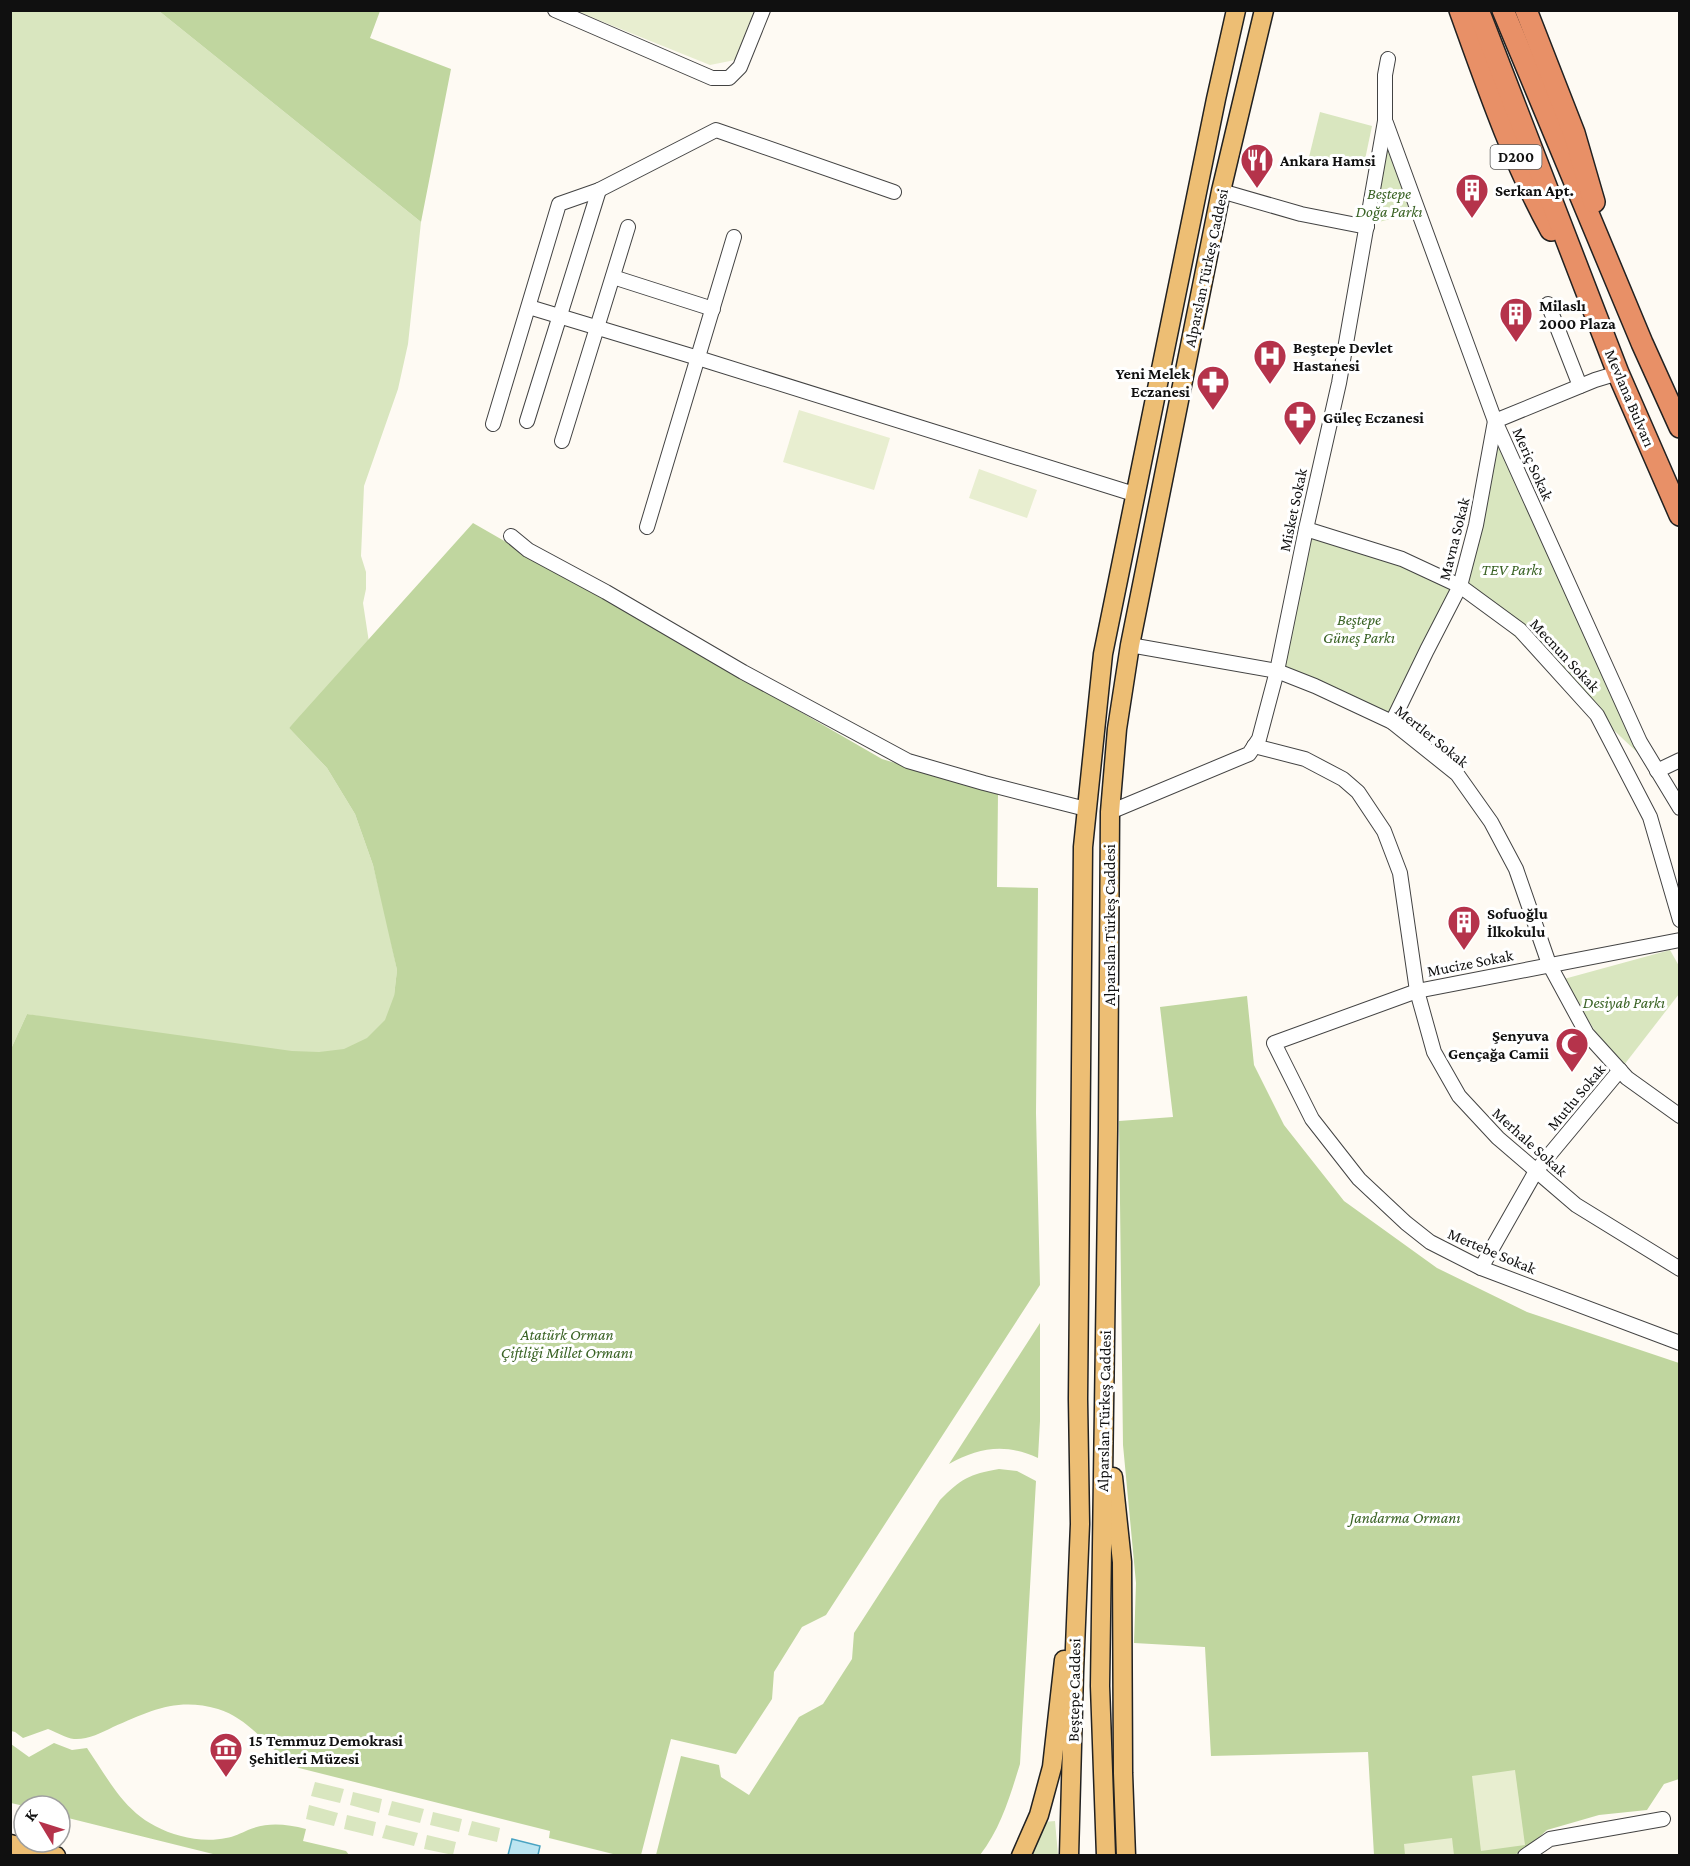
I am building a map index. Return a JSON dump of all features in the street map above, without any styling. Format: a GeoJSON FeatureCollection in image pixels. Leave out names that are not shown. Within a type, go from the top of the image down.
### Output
{"type":"FeatureCollection","features":[{"type":"Feature","properties":{"kind":"highway","name":"D200"},"geometry":{"type":"LineString","coordinates":[[1460,10],[1502,124],[1536,203],[1588,296]]}},
{"type":"Feature","properties":{"kind":"highway","name":"Mevlana Bulvarı"},"geometry":{"type":"LineString","coordinates":[[1479,10],[1618,373],[1680,515]]}},
{"type":"Feature","properties":{"kind":"highway","name":"Mevlana Bulvarı"},"geometry":{"type":"LineString","coordinates":[[1503,10],[1680,427]]}},
{"type":"Feature","properties":{"kind":"highway"},"geometry":{"type":"LineString","coordinates":[[1526,10],[1582,159],[1595,204],[1603,249]]}},
{"type":"Feature","properties":{"kind":"main road","name":"Alparslan Türkeş Caddesi"},"geometry":{"type":"LineString","coordinates":[[1080,1524],[1078,1399],[1083,847],[1086,809],[1103,654],[1134,494],[1236,10]]}},
{"type":"Feature","properties":{"kind":"main road","name":"Alparslan Türkeş Caddesi"},"geometry":{"type":"LineString","coordinates":[[1106,1856],[1100,1686],[1110,812],[1117,729],[1130,645],[1221,191],[1264,10]]}},
{"type":"Feature","properties":{"kind":"main road"},"geometry":{"type":"LineString","coordinates":[[1104,1407],[1122,1562],[1123,1773],[1126,1856]]}},
{"type":"Feature","properties":{"kind":"main road"},"geometry":{"type":"LineString","coordinates":[[1021,1856],[1039,1815],[1052,1767],[1080,1524]]}},
{"type":"Feature","properties":{"kind":"main road","name":"Beştepe Caddesi"},"geometry":{"type":"LineString","coordinates":[[1069,1856],[1080,1524]]}},
{"type":"Feature","properties":{"kind":"main road"},"geometry":{"type":"LineString","coordinates":[[10,1844],[56,1856]]}},
{"type":"Feature","properties":{"kind":"street"},"geometry":{"type":"LineString","coordinates":[[555,10],[712,78],[729,78],[740,67],[763,10]]}},
{"type":"Feature","properties":{"kind":"street"},"geometry":{"type":"LineString","coordinates":[[1385,121],[1385,75],[1388,59]]}},
{"type":"Feature","properties":{"kind":"street","name":"Misket Sokak"},"geometry":{"type":"LineString","coordinates":[[1254,746],[1259,739],[1276,671],[1339,383],[1385,121]]}},
{"type":"Feature","properties":{"kind":"street","name":"Meriç Sokak"},"geometry":{"type":"LineString","coordinates":[[1385,121],[1495,421],[1640,742],[1680,807]]}},
{"type":"Feature","properties":{"kind":"street"},"geometry":{"type":"LineString","coordinates":[[494,424],[559,204],[599,190],[716,130],[894,192]]}},
{"type":"Feature","properties":{"kind":"street"},"geometry":{"type":"LineString","coordinates":[[528,421],[599,190]]}},
{"type":"Feature","properties":{"kind":"street"},"geometry":{"type":"LineString","coordinates":[[1221,191],[1301,214],[1367,227]]}},
{"type":"Feature","properties":{"kind":"street"},"geometry":{"type":"LineString","coordinates":[[562,441],[628,227]]}},
{"type":"Feature","properties":{"kind":"street"},"geometry":{"type":"LineString","coordinates":[[647,527],[735,237]]}},
{"type":"Feature","properties":{"kind":"street"},"geometry":{"type":"LineString","coordinates":[[613,277],[713,309]]}},
{"type":"Feature","properties":{"kind":"street"},"geometry":{"type":"LineString","coordinates":[[1548,304],[1580,386]]}},
{"type":"Feature","properties":{"kind":"street"},"geometry":{"type":"LineString","coordinates":[[529,308],[698,358],[1134,494]]}},
{"type":"Feature","properties":{"kind":"street"},"geometry":{"type":"LineString","coordinates":[[1495,421],[1618,373]]}},
{"type":"Feature","properties":{"kind":"street","name":"Mavna Sokak"},"geometry":{"type":"LineString","coordinates":[[1392,722],[1460,586],[1476,525],[1495,421]]}},
{"type":"Feature","properties":{"kind":"street","name":"Mecnun Sokak"},"geometry":{"type":"LineString","coordinates":[[1306,529],[1402,559],[1460,586],[1520,630],[1597,715],[1650,817],[1680,920]]}},
{"type":"Feature","properties":{"kind":"street"},"geometry":{"type":"LineString","coordinates":[[511,536],[528,550],[606,592],[743,672],[908,761],[1086,809]]}},
{"type":"Feature","properties":{"kind":"street","name":"Mertler Sokak"},"geometry":{"type":"LineString","coordinates":[[1130,645],[1276,671],[1315,686],[1392,722],[1457,774],[1491,822],[1516,869],[1549,964],[1587,1034],[1628,1078],[1680,1116]]}},
{"type":"Feature","properties":{"kind":"street"},"geometry":{"type":"LineString","coordinates":[[1110,812],[1249,754],[1254,746]]}},
{"type":"Feature","properties":{"kind":"street","name":"Merhale Sokak"},"geometry":{"type":"LineString","coordinates":[[1254,746],[1305,759],[1343,779],[1358,792],[1384,831],[1400,873],[1417,991],[1434,1052],[1459,1096],[1498,1138],[1576,1205],[1680,1269]]}},
{"type":"Feature","properties":{"kind":"street"},"geometry":{"type":"LineString","coordinates":[[1657,771],[1680,760]]}},
{"type":"Feature","properties":{"kind":"street","name":"Mucize Sokak"},"geometry":{"type":"LineString","coordinates":[[1274,1043],[1417,991],[1680,940]]}},
{"type":"Feature","properties":{"kind":"street","name":"Mertebe Sokak"},"geometry":{"type":"LineString","coordinates":[[1274,1043],[1312,1119],[1359,1179],[1430,1242],[1481,1268],[1680,1343]]}},
{"type":"Feature","properties":{"kind":"street","name":"Mutlu Sokak"},"geometry":{"type":"LineString","coordinates":[[1481,1268],[1536,1171],[1620,1070]]}},
{"type":"Feature","properties":{"kind":"street"},"geometry":{"type":"LineString","coordinates":[[1525,1856],[1550,1839],[1663,1819]]}},
{"type":"Feature","properties":{"kind":"green space"},"geometry":{"type":"Polygon","coordinates":[[[11,11],[159,11],[421,222],[408,344],[398,389],[364,486],[361,556],[366,572],[363,603],[370,649],[289,728],[327,768],[355,814],[373,865],[386,917],[397,970],[394,996],[514,1103],[27,1014],[11,1049],[11,11]]]}},
{"type":"Feature","properties":{"kind":"green space"},"geometry":{"type":"Polygon","coordinates":[[[159,11],[380,11],[370,38],[451,69],[421,222],[159,11]]]}},
{"type":"Feature","properties":{"kind":"green space"},"geometry":{"type":"Polygon","coordinates":[[[576,11],[754,11],[735,60],[710,65],[576,11]]]}},
{"type":"Feature","properties":{"kind":"green space"},"geometry":{"type":"Polygon","coordinates":[[[1320,112],[1372,126],[1363,169],[1309,157],[1320,112]]]}},
{"type":"Feature","properties":{"kind":"green space","name":"Beştepe Doğa Parkı"},"geometry":{"type":"Polygon","coordinates":[[[1386,124],[1410,214],[1367,225],[1386,124]]]}},
{"type":"Feature","properties":{"kind":"green space"},"geometry":{"type":"Polygon","coordinates":[[[799,410],[890,438],[874,490],[783,462],[799,410]]]}},
{"type":"Feature","properties":{"kind":"green space"},"geometry":{"type":"Polygon","coordinates":[[[1495,421],[1657,771],[1461,586],[1392,722],[1277,671],[1306,529],[1460,586],[1495,421]]]}},
{"type":"Feature","properties":{"kind":"green space"},"geometry":{"type":"Polygon","coordinates":[[[979,469],[1037,490],[1027,518],[969,498],[979,469]]]}},
{"type":"Feature","properties":{"kind":"green space","name":"Atatürk Orman Çiftliği Millet Ormanı"},"geometry":{"type":"Polygon","coordinates":[[[473,523],[882,759],[998,794],[997,887],[1038,888],[1036,1113],[1040,1285],[826,1615],[802,1627],[774,1672],[772,1699],[736,1754],[671,1739],[641,1855],[617,1855],[549,1838],[550,1831],[299,1768],[241,1721],[218,1709],[203,1706],[177,1705],[152,1711],[99,1734],[79,1739],[48,1729],[23,1738],[11,1731],[11,1049],[27,1014],[292,1051],[319,1052],[344,1049],[367,1038],[385,1020],[394,996],[397,970],[373,865],[355,814],[327,768],[289,728],[473,523]]]}},
{"type":"Feature","properties":{"kind":"green space","name":"Desiyab Parkı"},"geometry":{"type":"Polygon","coordinates":[[[1670,950],[1679,966],[1679,994],[1624,1065],[1599,1038],[1564,979],[1670,950]]]}},
{"type":"Feature","properties":{"kind":"green space","name":"Jandarma Ormanı"},"geometry":{"type":"Polygon","coordinates":[[[1247,996],[1254,1065],[1284,1125],[1344,1201],[1437,1268],[1527,1312],[1679,1363],[1679,1779],[1664,1784],[1647,1810],[1599,1815],[1547,1830],[1525,1850],[1514,1855],[1374,1855],[1368,1752],[1211,1756],[1205,1647],[1134,1643],[1136,1583],[1123,1445],[1119,1121],[1173,1117],[1160,1007],[1247,996]]]}},
{"type":"Feature","properties":{"kind":"green space"},"geometry":{"type":"Polygon","coordinates":[[[1040,1323],[1038,1458],[1015,1450],[993,1449],[971,1454],[949,1464],[1040,1323]]]}},
{"type":"Feature","properties":{"kind":"green space"},"geometry":{"type":"Polygon","coordinates":[[[999,1469],[1017,1471],[1036,1481],[1020,1764],[999,1823],[980,1855],[656,1855],[681,1756],[719,1765],[721,1777],[749,1795],[799,1717],[823,1704],[852,1659],[854,1633],[940,1500],[966,1478],[999,1469]]]}},
{"type":"Feature","properties":{"kind":"green space"},"geometry":{"type":"Polygon","coordinates":[[[54,1743],[72,1750],[87,1748],[125,1802],[148,1822],[163,1830],[186,1837],[209,1840],[232,1837],[263,1826],[291,1826],[306,1829],[303,1841],[346,1851],[349,1855],[217,1855],[72,1819],[72,1794],[12,1794],[11,1803],[11,1744],[29,1757],[54,1743]]]}},
{"type":"Feature","properties":{"kind":"green space"},"geometry":{"type":"Polygon","coordinates":[[[1515,1770],[1525,1845],[1481,1851],[1472,1776],[1515,1770]]]}},
{"type":"Feature","properties":{"kind":"green space"},"geometry":{"type":"Polygon","coordinates":[[[315,1782],[344,1789],[340,1803],[311,1796],[315,1782]]]}},
{"type":"Feature","properties":{"kind":"green space"},"geometry":{"type":"Polygon","coordinates":[[[353,1792],[382,1799],[379,1813],[350,1805],[353,1792]]]}},
{"type":"Feature","properties":{"kind":"green space"},"geometry":{"type":"Polygon","coordinates":[[[392,1801],[424,1809],[420,1823],[388,1815],[392,1801]]]}},
{"type":"Feature","properties":{"kind":"green space"},"geometry":{"type":"Polygon","coordinates":[[[309,1805],[338,1813],[334,1826],[306,1819],[309,1805]]]}},
{"type":"Feature","properties":{"kind":"green space"},"geometry":{"type":"Polygon","coordinates":[[[433,1812],[462,1819],[459,1832],[430,1825],[433,1812]]]}},
{"type":"Feature","properties":{"kind":"green space"},"geometry":{"type":"Polygon","coordinates":[[[347,1815],[376,1822],[373,1836],[344,1829],[347,1815]]]}},
{"type":"Feature","properties":{"kind":"green space"},"geometry":{"type":"Polygon","coordinates":[[[472,1821],[500,1828],[497,1842],[468,1835],[472,1821]]]}},
{"type":"Feature","properties":{"kind":"green space"},"geometry":{"type":"Polygon","coordinates":[[[1055,1821],[1058,1855],[1029,1856],[1044,1822],[1055,1821]]]}},
{"type":"Feature","properties":{"kind":"green space"},"geometry":{"type":"Polygon","coordinates":[[[386,1825],[418,1833],[414,1846],[382,1838],[386,1825]]]}},
{"type":"Feature","properties":{"kind":"green space"},"geometry":{"type":"Polygon","coordinates":[[[427,1835],[456,1842],[453,1855],[424,1849],[427,1835]]]}},
{"type":"Feature","properties":{"kind":"green space"},"geometry":{"type":"Polygon","coordinates":[[[1452,1838],[1454,1855],[1405,1855],[1404,1844],[1452,1838]]]}},
{"type":"Feature","properties":{"kind":"water"},"geometry":{"type":"Polygon","coordinates":[[[512,1839],[540,1846],[538,1855],[508,1855],[512,1839]]]}},
{"type":"Feature","properties":{"kind":"place","name":"Ankara Hamsi"},"geometry":{"type":"Point","coordinates":[1257,189]}},
{"type":"Feature","properties":{"kind":"place","name":"Serkan Apt."},"geometry":{"type":"Point","coordinates":[1472,219]}},
{"type":"Feature","properties":{"kind":"place","name":"Milaslı 2000 Plaza"},"geometry":{"type":"Point","coordinates":[1516,343]}},
{"type":"Feature","properties":{"kind":"place","name":"Beştepe Devlet Hastanesi"},"geometry":{"type":"Point","coordinates":[1270,385]}},
{"type":"Feature","properties":{"kind":"place","name":"Yeni Melek Eczanesi"},"geometry":{"type":"Point","coordinates":[1213,411]}},
{"type":"Feature","properties":{"kind":"place","name":"Güleç Eczanesi"},"geometry":{"type":"Point","coordinates":[1300,446]}},
{"type":"Feature","properties":{"kind":"place","name":"Sofuoğlu İlkokulu"},"geometry":{"type":"Point","coordinates":[1464,951]}},
{"type":"Feature","properties":{"kind":"place","name":"Şenyuva Gençağa Camii"},"geometry":{"type":"Point","coordinates":[1572,1073]}},
{"type":"Feature","properties":{"kind":"place","name":"15 Temmuz Demokrasi Şehitleri Müzesi"},"geometry":{"type":"Point","coordinates":[226,1778]}},
{"type":"Feature","properties":{"kind":"park label","name":"TEV Parkı"},"geometry":{"type":"Point","coordinates":[1512,569]}},
{"type":"Feature","properties":{"kind":"park label","name":"Beştepe Güneş Parkı"},"geometry":{"type":"Point","coordinates":[1359,628]}}]}
